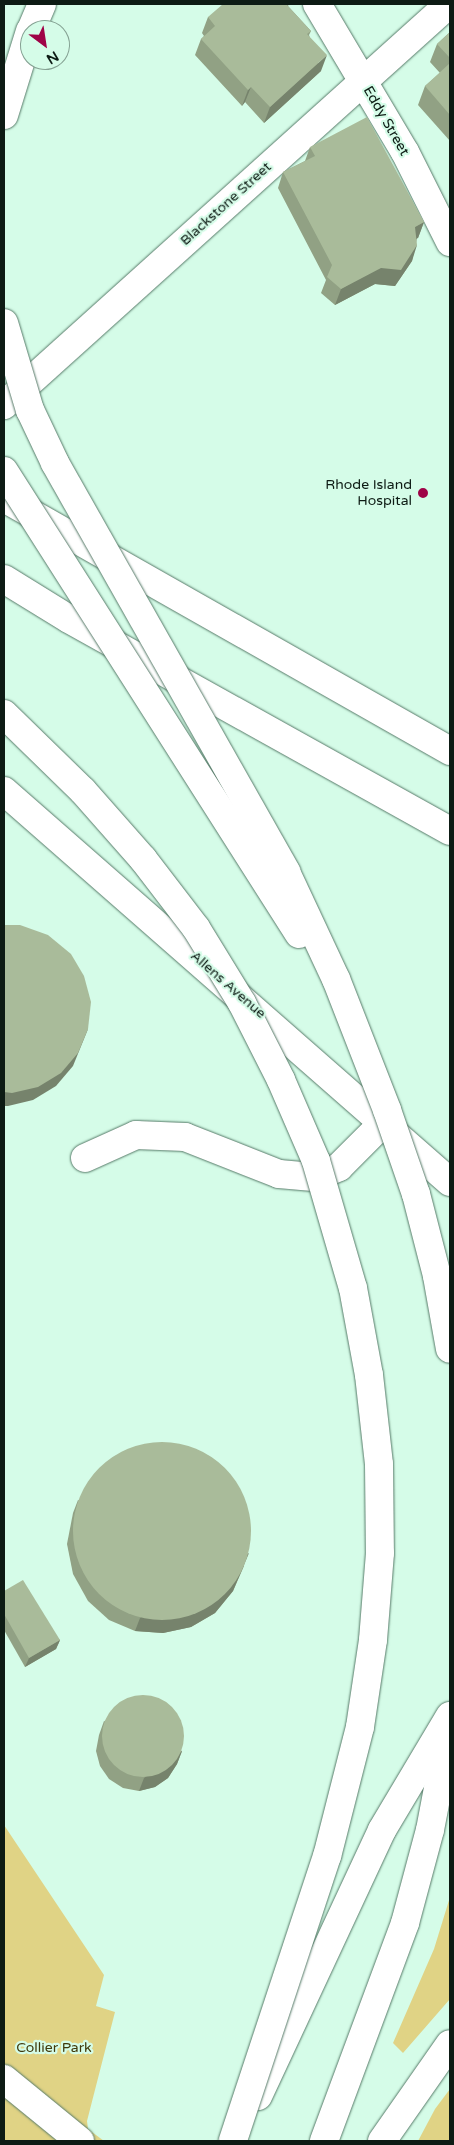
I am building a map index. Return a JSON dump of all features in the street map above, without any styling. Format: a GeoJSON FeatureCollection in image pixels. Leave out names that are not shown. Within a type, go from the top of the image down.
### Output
{"type":"FeatureCollection","features":[{"type":"Feature","properties":{"kind":"main road","name":"Eddy Street"},"geometry":{"type":"LineString","coordinates":[[317,4],[408,158],[450,242]]}},
{"type":"Feature","properties":{"kind":"main road","name":"Blackstone Street"},"geometry":{"type":"LineString","coordinates":[[4,405],[449,4]]}},
{"type":"Feature","properties":{"kind":"main road"},"geometry":{"type":"LineString","coordinates":[[4,115],[20,66]]}},
{"type":"Feature","properties":{"kind":"main road"},"geometry":{"type":"LineString","coordinates":[[4,323],[19,381],[42,438],[286,872],[336,979],[354,1029],[388,1110],[416,1194],[437,1276],[450,1349]]}},
{"type":"Feature","properties":{"kind":"main road"},"geometry":{"type":"LineString","coordinates":[[4,471],[298,932],[354,1029]]}},
{"type":"Feature","properties":{"kind":"main road"},"geometry":{"type":"LineString","coordinates":[[5,499],[450,750]]}},
{"type":"Feature","properties":{"kind":"main road"},"geometry":{"type":"LineString","coordinates":[[4,579],[69,619],[448,831]]}},
{"type":"Feature","properties":{"kind":"main road"},"geometry":{"type":"LineString","coordinates":[[4,714],[83,791],[143,859],[196,928],[242,1002],[281,1080],[316,1161],[353,1288],[369,1375],[379,1464],[380,1553],[373,1640],[360,1727],[327,1856],[233,2141]]}},
{"type":"Feature","properties":{"kind":"main road","name":"Allens Avenue"},"geometry":{"type":"LineString","coordinates":[[4,791],[450,1182]]}},
{"type":"Feature","properties":{"kind":"main road"},"geometry":{"type":"LineString","coordinates":[[85,1158],[136,1135],[184,1137],[279,1174],[316,1177],[340,1167],[383,1123]]}},
{"type":"Feature","properties":{"kind":"main road"},"geometry":{"type":"LineString","coordinates":[[237,2141],[373,1847],[450,1716]]}},
{"type":"Feature","properties":{"kind":"main road"},"geometry":{"type":"LineString","coordinates":[[324,2141],[397,1949],[418,1878],[439,1789],[450,1725]]}},
{"type":"Feature","properties":{"kind":"main road"},"geometry":{"type":"LineString","coordinates":[[382,2141],[450,2044]]}},
{"type":"Feature","properties":{"kind":"main road"},"geometry":{"type":"LineString","coordinates":[[4,2079],[80,2141]]}},
{"type":"Feature","properties":{"kind":"green space","name":"Collier Park"},"geometry":{"type":"Polygon","coordinates":[[[4,1825],[104,1975],[96,2006],[115,2012],[87,2121],[88,2129],[104,2141],[4,2141],[4,1825]]]}},
{"type":"Feature","properties":{"kind":"green space"},"geometry":{"type":"Polygon","coordinates":[[[450,1897],[450,1999],[403,2053],[393,2043],[434,1949],[450,1897]]]}},
{"type":"Feature","properties":{"kind":"green space"},"geometry":{"type":"Polygon","coordinates":[[[450,2089],[450,2141],[418,2141],[435,2109],[450,2089]]]}},
{"type":"Feature","properties":{"kind":"building"},"geometry":{"type":"Polygon","coordinates":[[[223,4],[286,4],[311,31],[307,34],[327,55],[270,107],[251,87],[248,90],[201,39],[215,26],[208,17],[223,4]]]}},
{"type":"Feature","properties":{"kind":"building"},"geometry":{"type":"Polygon","coordinates":[[[450,32],[450,58],[437,44],[450,32]]]}},
{"type":"Feature","properties":{"kind":"building"},"geometry":{"type":"Polygon","coordinates":[[[450,63],[450,115],[425,86],[450,63]]]}},
{"type":"Feature","properties":{"kind":"building"},"geometry":{"type":"Polygon","coordinates":[[[367,117],[424,222],[415,227],[417,245],[401,270],[381,268],[341,289],[327,277],[332,265],[283,172],[315,156],[310,147],[367,117]]]}},
{"type":"Feature","properties":{"kind":"building"},"geometry":{"type":"Polygon","coordinates":[[[4,925],[20,925],[48,935],[71,954],[84,976],[91,1002],[88,1029],[78,1053],[61,1073],[38,1087],[12,1093],[4,1092],[4,925]]]}},
{"type":"Feature","properties":{"kind":"building"},"geometry":{"type":"Polygon","coordinates":[[[162,1442],[196,1449],[211,1457],[225,1468],[236,1482],[244,1497],[251,1531],[244,1565],[236,1580],[225,1594],[211,1605],[196,1613],[162,1620],[128,1613],[113,1605],[99,1594],[88,1580],[80,1565],[73,1531],[80,1497],[88,1482],[99,1468],[113,1457],[128,1449],[162,1442]]]}},
{"type":"Feature","properties":{"kind":"building"},"geometry":{"type":"Polygon","coordinates":[[[23,1580],[60,1640],[29,1658],[4,1614],[4,1591],[23,1580]]]}},
{"type":"Feature","properties":{"kind":"building"},"geometry":{"type":"Polygon","coordinates":[[[143,1695],[159,1698],[172,1707],[181,1720],[184,1736],[181,1752],[172,1765],[159,1774],[143,1777],[127,1774],[114,1765],[105,1752],[102,1736],[105,1720],[114,1707],[127,1698],[143,1695]]]}},
{"type":"Feature","properties":{"kind":"place","name":"Rhode Island Hospital"},"geometry":{"type":"Point","coordinates":[423,493]}}]}
